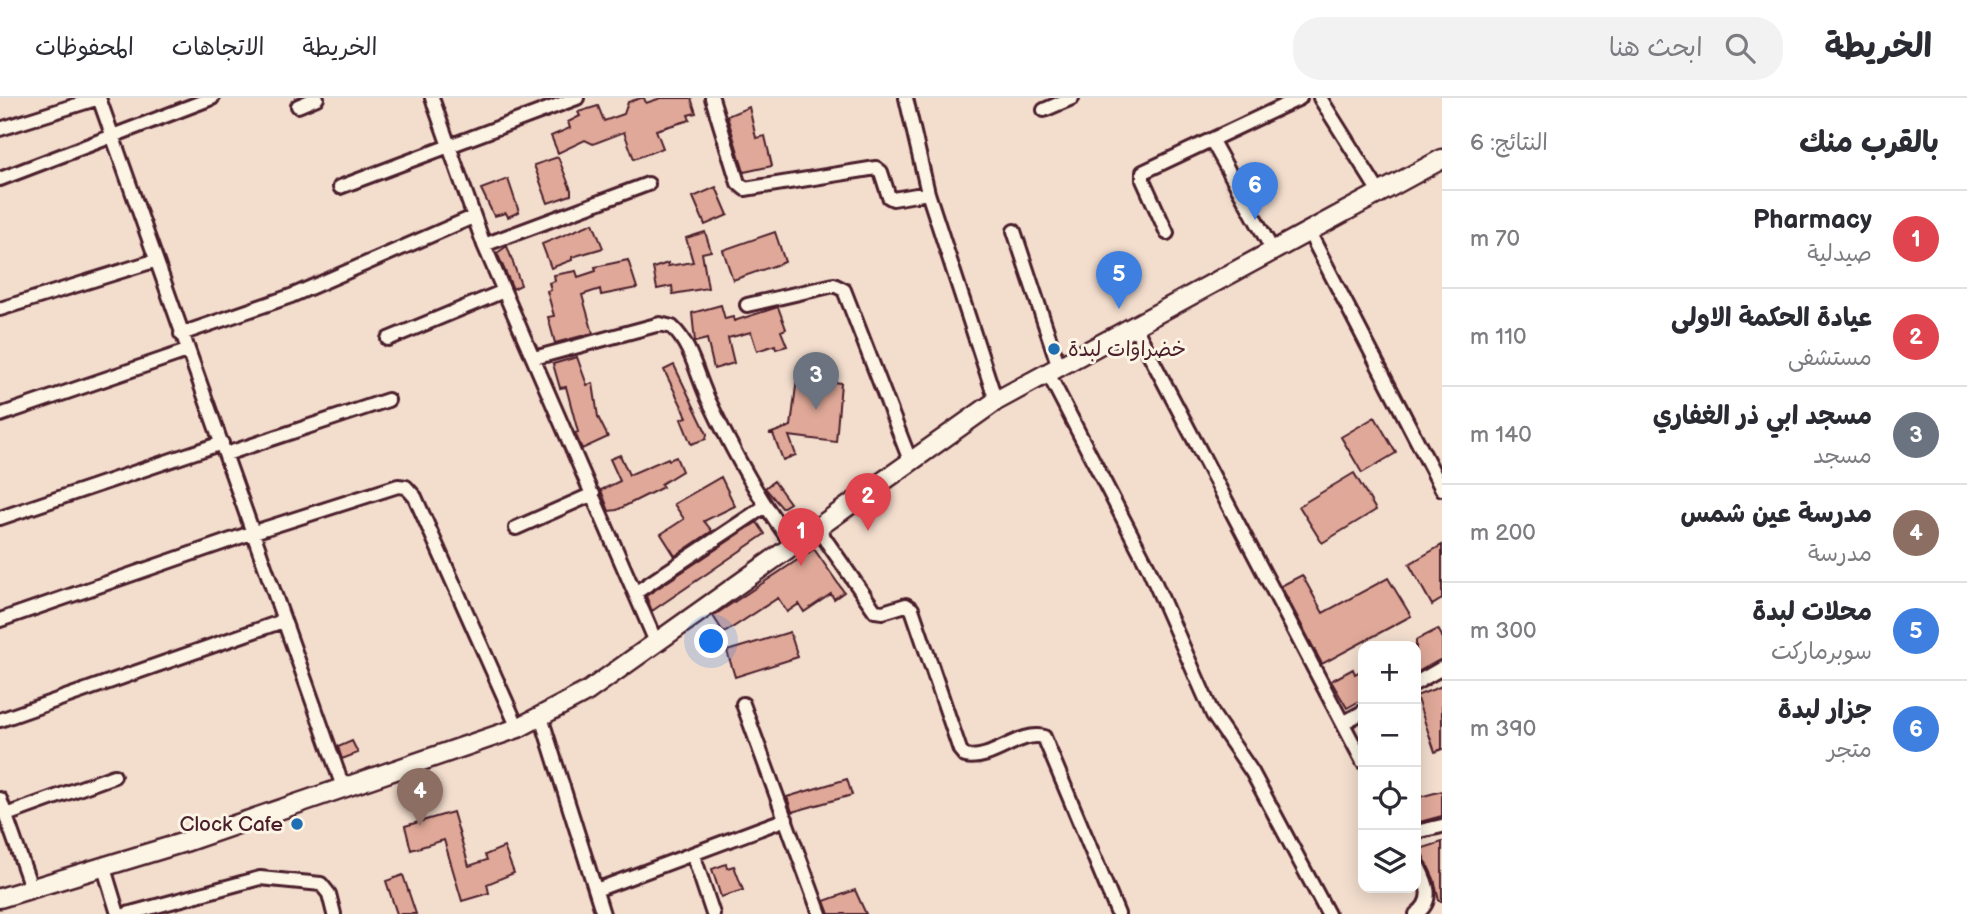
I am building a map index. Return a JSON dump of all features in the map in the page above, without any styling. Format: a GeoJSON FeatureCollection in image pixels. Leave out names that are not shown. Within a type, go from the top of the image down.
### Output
{"type":"FeatureCollection","features":[{"type":"Feature","properties":{"kind":"street"},"geometry":{"type":"LineString","coordinates":[[0,129],[99,98],[343,787]]}},
{"type":"Feature","properties":{"kind":"street"},"geometry":{"type":"LineString","coordinates":[[0,179],[212,98]]}},
{"type":"Feature","properties":{"kind":"street"},"geometry":{"type":"LineString","coordinates":[[298,106],[317,98]]}},
{"type":"Feature","properties":{"kind":"street"},"geometry":{"type":"LineString","coordinates":[[432,98],[484,245],[656,642]]}},
{"type":"Feature","properties":{"kind":"street"},"geometry":{"type":"LineString","coordinates":[[340,187],[577,98]]}},
{"type":"Feature","properties":{"kind":"street"},"geometry":{"type":"LineString","coordinates":[[712,98],[738,183],[745,189],[876,168],[881,172],[889,197],[896,199],[928,193]]}},
{"type":"Feature","properties":{"kind":"street"},"geometry":{"type":"LineString","coordinates":[[906,98],[928,193],[996,401]]}},
{"type":"Feature","properties":{"kind":"street"},"geometry":{"type":"LineString","coordinates":[[1044,110],[1072,98]]}},
{"type":"Feature","properties":{"kind":"street"},"geometry":{"type":"LineString","coordinates":[[1167,233],[1143,180],[1143,172],[1300,98]]}},
{"type":"Feature","properties":{"kind":"street"},"geometry":{"type":"LineString","coordinates":[[1320,98],[1379,192]]}},
{"type":"Feature","properties":{"kind":"street"},"geometry":{"type":"LineString","coordinates":[[1212,141],[1273,251]]}},
{"type":"Feature","properties":{"kind":"street"},"geometry":{"type":"LineString","coordinates":[[0,898],[104,868],[517,728],[541,717],[587,691],[996,401],[1442,159]]}},
{"type":"Feature","properties":{"kind":"street"},"geometry":{"type":"LineString","coordinates":[[484,245],[649,184]]}},
{"type":"Feature","properties":{"kind":"street"},"geometry":{"type":"LineString","coordinates":[[181,334],[291,296],[473,217]]}},
{"type":"Feature","properties":{"kind":"street"},"geometry":{"type":"LineString","coordinates":[[1014,231],[1054,370],[1148,567],[1213,715],[1252,772],[1328,914]]}},
{"type":"Feature","properties":{"kind":"street"},"geometry":{"type":"LineString","coordinates":[[1310,232],[1442,489]]}},
{"type":"Feature","properties":{"kind":"street"},"geometry":{"type":"LineString","coordinates":[[0,309],[155,261]]}},
{"type":"Feature","properties":{"kind":"street"},"geometry":{"type":"LineString","coordinates":[[747,304],[834,285],[844,290],[911,463]]}},
{"type":"Feature","properties":{"kind":"street"},"geometry":{"type":"LineString","coordinates":[[388,339],[504,291]]}},
{"type":"Feature","properties":{"kind":"street"},"geometry":{"type":"LineString","coordinates":[[534,358],[660,324],[672,327],[683,342],[708,401],[764,508],[794,546]]}},
{"type":"Feature","properties":{"kind":"street"},"geometry":{"type":"LineString","coordinates":[[1134,325],[1358,752]]}},
{"type":"Feature","properties":{"kind":"street"},"geometry":{"type":"LineString","coordinates":[[0,415],[187,351]]}},
{"type":"Feature","properties":{"kind":"street"},"geometry":{"type":"LineString","coordinates":[[0,518],[388,400]]}},
{"type":"Feature","properties":{"kind":"street"},"geometry":{"type":"LineString","coordinates":[[0,620],[254,532],[398,486],[411,491],[517,728]]}},
{"type":"Feature","properties":{"kind":"street"},"geometry":{"type":"LineString","coordinates":[[516,528],[593,494]]}},
{"type":"Feature","properties":{"kind":"street"},"geometry":{"type":"LineString","coordinates":[[635,593],[764,508]]}},
{"type":"Feature","properties":{"kind":"street"},"geometry":{"type":"LineString","coordinates":[[818,529],[875,611],[883,612],[906,605],[912,609],[960,750],[965,756],[985,755],[1032,737],[1044,737],[1118,914]]}},
{"type":"Feature","properties":{"kind":"street"},"geometry":{"type":"LineString","coordinates":[[0,720],[283,621]]}},
{"type":"Feature","properties":{"kind":"street"},"geometry":{"type":"LineString","coordinates":[[1421,680],[1442,668]]}},
{"type":"Feature","properties":{"kind":"street"},"geometry":{"type":"LineString","coordinates":[[743,704],[820,914]]}},
{"type":"Feature","properties":{"kind":"street"},"geometry":{"type":"LineString","coordinates":[[1343,723],[1358,715]]}},
{"type":"Feature","properties":{"kind":"street"},"geometry":{"type":"LineString","coordinates":[[541,717],[603,914]]}},
{"type":"Feature","properties":{"kind":"street"},"geometry":{"type":"LineString","coordinates":[[6,815],[114,776]]}},
{"type":"Feature","properties":{"kind":"street"},"geometry":{"type":"LineString","coordinates":[[0,799],[32,890]]}},
{"type":"Feature","properties":{"kind":"street"},"geometry":{"type":"LineString","coordinates":[[596,890],[786,820]]}},
{"type":"Feature","properties":{"kind":"street"},"geometry":{"type":"LineString","coordinates":[[1421,831],[1442,826]]}},
{"type":"Feature","properties":{"kind":"street"},"geometry":{"type":"LineString","coordinates":[[693,854],[713,914]]}},
{"type":"Feature","properties":{"kind":"street"},"geometry":{"type":"LineString","coordinates":[[104,868],[118,914]]}},
{"type":"Feature","properties":{"kind":"street"},"geometry":{"type":"LineString","coordinates":[[1416,914],[1425,908],[1428,895],[1421,872]]}},
{"type":"Feature","properties":{"kind":"street"},"geometry":{"type":"LineString","coordinates":[[127,914],[266,877],[321,884],[329,894],[334,914]]}},
{"type":"Feature","properties":{"kind":"building"},"geometry":{"type":"Polygon","coordinates":[[[644,98],[646,103],[661,98],[691,98],[696,113],[688,115],[690,120],[656,130],[663,148],[634,159],[624,132],[593,144],[585,140],[558,153],[551,136],[570,128],[568,122],[580,116],[578,112],[598,106],[604,121],[624,114],[628,102],[644,98]]]}},
{"type":"Feature","properties":{"kind":"building"},"geometry":{"type":"Polygon","coordinates":[[[749,107],[756,138],[765,136],[772,166],[744,172],[727,116],[749,107]]]}},
{"type":"Feature","properties":{"kind":"building"},"geometry":{"type":"Polygon","coordinates":[[[558,157],[571,195],[548,203],[534,165],[558,157]]]}},
{"type":"Feature","properties":{"kind":"building"},"geometry":{"type":"Polygon","coordinates":[[[508,179],[519,212],[508,217],[506,213],[494,216],[481,189],[508,179]]]}},
{"type":"Feature","properties":{"kind":"building"},"geometry":{"type":"Polygon","coordinates":[[[716,187],[728,215],[705,225],[693,197],[716,187]]]}},
{"type":"Feature","properties":{"kind":"building"},"geometry":{"type":"Polygon","coordinates":[[[593,223],[603,248],[572,257],[572,260],[551,268],[542,244],[593,223]]]}},
{"type":"Feature","properties":{"kind":"building"},"geometry":{"type":"Polygon","coordinates":[[[705,232],[711,251],[702,253],[708,288],[673,294],[672,286],[657,289],[653,268],[668,263],[668,266],[693,262],[686,238],[705,232]]]}},
{"type":"Feature","properties":{"kind":"building"},"geometry":{"type":"Polygon","coordinates":[[[775,232],[785,262],[733,280],[723,250],[775,232]]]}},
{"type":"Feature","properties":{"kind":"building"},"geometry":{"type":"Polygon","coordinates":[[[507,246],[521,285],[513,289],[497,253],[507,246]]]}},
{"type":"Feature","properties":{"kind":"building"},"geometry":{"type":"Polygon","coordinates":[[[628,260],[637,288],[601,295],[600,289],[582,295],[593,333],[555,343],[548,317],[554,316],[547,291],[551,290],[549,283],[555,281],[554,275],[576,271],[578,277],[596,271],[595,267],[628,260]]]}},
{"type":"Feature","properties":{"kind":"building"},"geometry":{"type":"Polygon","coordinates":[[[721,305],[725,319],[733,317],[734,321],[778,307],[786,329],[781,331],[787,346],[776,349],[775,345],[757,351],[751,332],[728,338],[734,363],[714,369],[707,339],[695,342],[692,313],[721,305]]]}},
{"type":"Feature","properties":{"kind":"building"},"geometry":{"type":"Polygon","coordinates":[[[577,357],[587,385],[593,383],[598,417],[608,437],[582,449],[575,433],[578,432],[566,387],[560,388],[553,364],[577,357]]]}},
{"type":"Feature","properties":{"kind":"building"},"geometry":{"type":"Polygon","coordinates":[[[674,365],[707,434],[706,439],[691,444],[681,419],[687,417],[664,370],[674,365]]]}},
{"type":"Feature","properties":{"kind":"building"},"geometry":{"type":"Polygon","coordinates":[[[797,378],[841,383],[836,442],[789,436],[796,455],[783,460],[773,434],[769,434],[791,426],[797,378]]]}},
{"type":"Feature","properties":{"kind":"building"},"geometry":{"type":"Polygon","coordinates":[[[1375,417],[1396,453],[1362,473],[1341,437],[1375,417]]]}},
{"type":"Feature","properties":{"kind":"building"},"geometry":{"type":"Polygon","coordinates":[[[620,455],[629,475],[676,457],[682,471],[661,484],[663,487],[617,510],[609,511],[601,490],[620,481],[610,459],[620,455]]]}},
{"type":"Feature","properties":{"kind":"building"},"geometry":{"type":"Polygon","coordinates":[[[1354,473],[1376,510],[1322,543],[1299,506],[1354,473]]]}},
{"type":"Feature","properties":{"kind":"building"},"geometry":{"type":"Polygon","coordinates":[[[721,477],[735,506],[704,521],[712,531],[675,556],[661,534],[684,519],[674,504],[721,477]]]}},
{"type":"Feature","properties":{"kind":"building"},"geometry":{"type":"Polygon","coordinates":[[[774,481],[790,503],[782,508],[765,488],[774,481]]]}},
{"type":"Feature","properties":{"kind":"building"},"geometry":{"type":"Polygon","coordinates":[[[757,522],[765,534],[652,611],[646,596],[757,522]]]}},
{"type":"Feature","properties":{"kind":"building"},"geometry":{"type":"Polygon","coordinates":[[[1442,545],[1442,599],[1432,605],[1409,564],[1442,545]]]}},
{"type":"Feature","properties":{"kind":"building"},"geometry":{"type":"Polygon","coordinates":[[[814,549],[844,592],[834,599],[831,594],[804,612],[799,604],[787,612],[778,598],[724,633],[713,616],[814,549]]]}},
{"type":"Feature","properties":{"kind":"building"},"geometry":{"type":"Polygon","coordinates":[[[1302,575],[1323,613],[1388,578],[1411,616],[1365,641],[1358,641],[1358,645],[1322,664],[1281,586],[1302,575]]]}},
{"type":"Feature","properties":{"kind":"building"},"geometry":{"type":"Polygon","coordinates":[[[1438,629],[1442,636],[1442,659],[1421,670],[1421,641],[1416,640],[1438,629]]]}},
{"type":"Feature","properties":{"kind":"building"},"geometry":{"type":"Polygon","coordinates":[[[790,632],[798,657],[735,677],[727,651],[790,632]]]}},
{"type":"Feature","properties":{"kind":"building"},"geometry":{"type":"Polygon","coordinates":[[[1353,669],[1355,674],[1358,672],[1358,702],[1347,708],[1331,681],[1353,669]]]}},
{"type":"Feature","properties":{"kind":"building"},"geometry":{"type":"Polygon","coordinates":[[[1442,686],[1442,749],[1435,752],[1421,711],[1421,694],[1442,686]]]}},
{"type":"Feature","properties":{"kind":"building"},"geometry":{"type":"Polygon","coordinates":[[[352,741],[358,753],[342,759],[338,747],[352,741]]]}},
{"type":"Feature","properties":{"kind":"building"},"geometry":{"type":"Polygon","coordinates":[[[847,779],[852,795],[792,812],[787,797],[847,779]]]}},
{"type":"Feature","properties":{"kind":"building"},"geometry":{"type":"Polygon","coordinates":[[[1442,791],[1442,816],[1421,822],[1421,797],[1442,791]]]}},
{"type":"Feature","properties":{"kind":"building"},"geometry":{"type":"Polygon","coordinates":[[[453,812],[469,866],[487,860],[485,855],[504,847],[514,873],[487,884],[489,893],[462,901],[444,840],[411,850],[405,826],[453,812]]]}},
{"type":"Feature","properties":{"kind":"building"},"geometry":{"type":"Polygon","coordinates":[[[1442,842],[1442,901],[1439,901],[1434,879],[1421,849],[1442,842]]]}},
{"type":"Feature","properties":{"kind":"building"},"geometry":{"type":"Polygon","coordinates":[[[726,864],[727,868],[734,866],[743,890],[721,897],[712,869],[726,864]]]}},
{"type":"Feature","properties":{"kind":"building"},"geometry":{"type":"Polygon","coordinates":[[[403,875],[416,914],[397,914],[386,881],[403,875]]]}},
{"type":"Feature","properties":{"kind":"building"},"geometry":{"type":"Polygon","coordinates":[[[855,890],[866,914],[829,914],[824,901],[855,890]]]}},
{"type":"Feature","properties":{"kind":"place","name":"جزار لبدة"},"geometry":{"type":"Point","coordinates":[1255,220]}},
{"type":"Feature","properties":{"kind":"place","name":"محلات لبدة"},"geometry":{"type":"Point","coordinates":[1119,309]}},
{"type":"Feature","properties":{"kind":"place","name":"خضراوات لبدة"},"geometry":{"type":"Point","coordinates":[1054,349]}},
{"type":"Feature","properties":{"kind":"place","name":"مسجد ابي ذر الغفاري"},"geometry":{"type":"Point","coordinates":[816,410]}},
{"type":"Feature","properties":{"kind":"place","name":"عيادة الحكمة الاولى"},"geometry":{"type":"Point","coordinates":[868,531]}},
{"type":"Feature","properties":{"kind":"place","name":"Pharmacy"},"geometry":{"type":"Point","coordinates":[801,566]}},
{"type":"Feature","properties":{"kind":"place","name":"Clock Cafe"},"geometry":{"type":"Point","coordinates":[297,824]}},
{"type":"Feature","properties":{"kind":"place","name":"مدرسة عين شمس"},"geometry":{"type":"Point","coordinates":[420,826]}}]}
